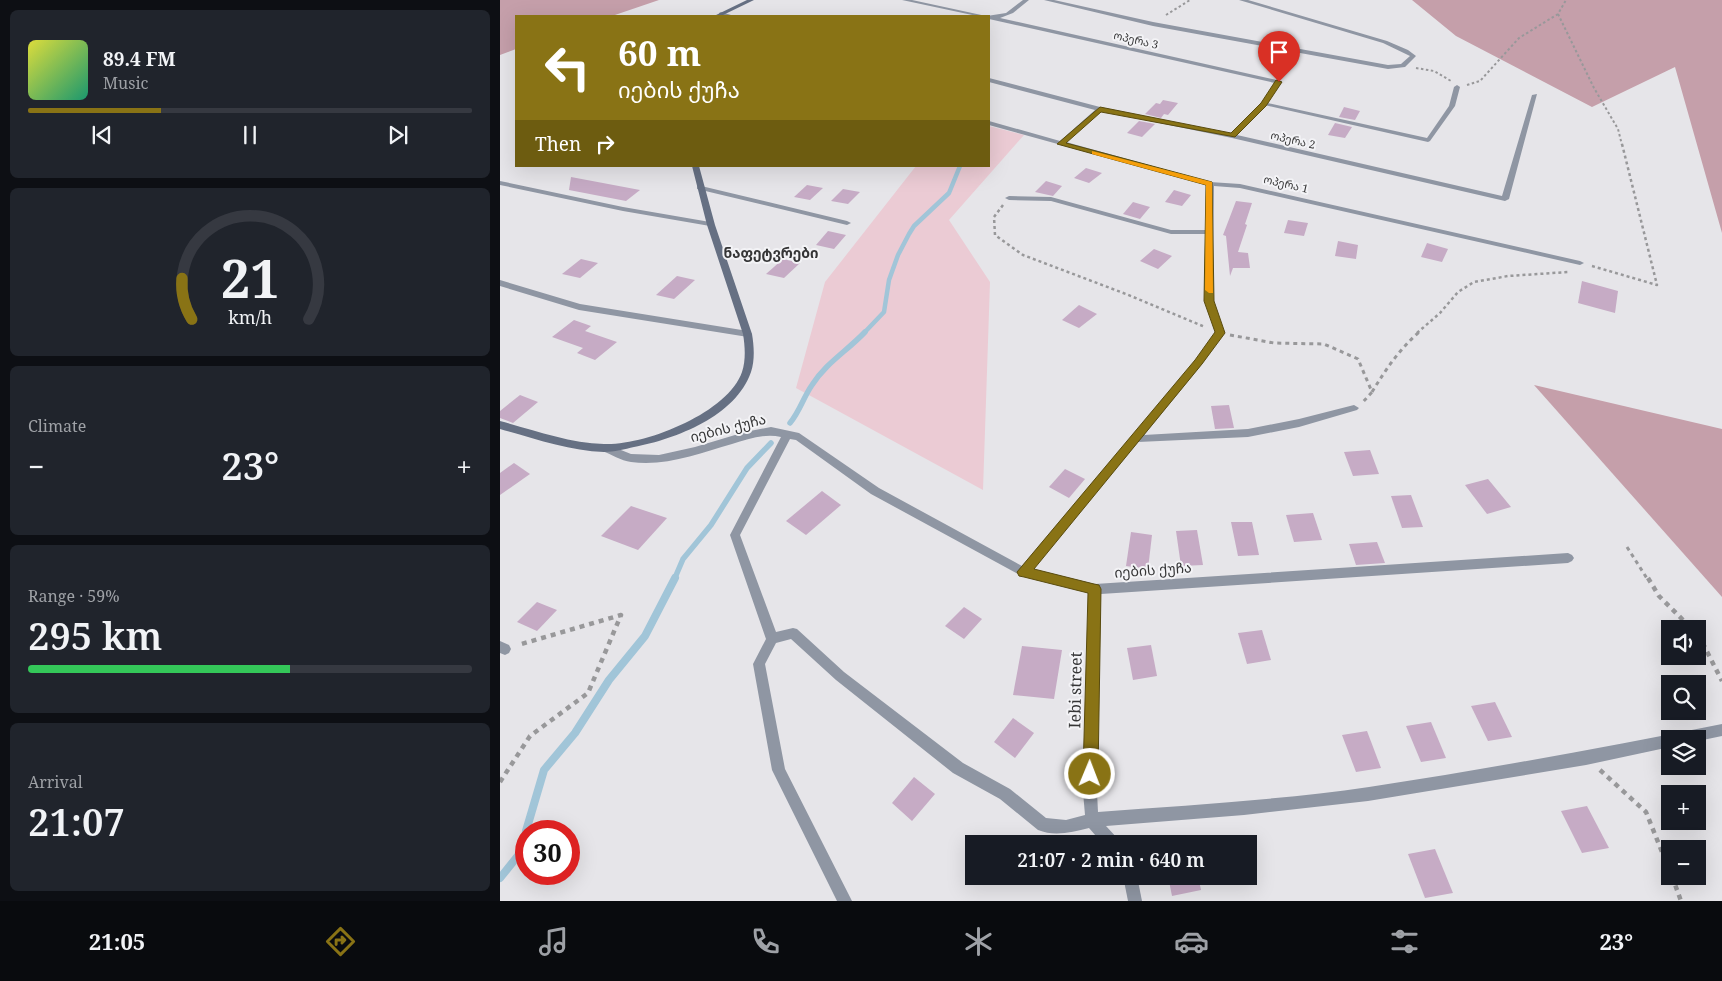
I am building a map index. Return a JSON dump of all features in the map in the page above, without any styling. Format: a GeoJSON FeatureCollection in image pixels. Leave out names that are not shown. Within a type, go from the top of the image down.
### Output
{"type":"FeatureCollection","features":[{"type":"Feature","properties":{"kind":"street"},"geometry":{"type":"LineString","coordinates":[[719,15],[751,0]]}},
{"type":"Feature","properties":{"kind":"street","name":"ოპერა 3"},"geometry":{"type":"LineString","coordinates":[[905,0],[978,15]]}},
{"type":"Feature","properties":{"kind":"street"},"geometry":{"type":"LineString","coordinates":[[990,17],[1003,17],[1026,0]]}},
{"type":"Feature","properties":{"kind":"street"},"geometry":{"type":"LineString","coordinates":[[1047,0],[1153,24],[1388,67],[1403,66],[1413,56],[1385,42],[1242,0]]}},
{"type":"Feature","properties":{"kind":"street","name":"ოპერა 3"},"geometry":{"type":"LineString","coordinates":[[990,17],[1279,82],[1263,104]]}},
{"type":"Feature","properties":{"kind":"street","name":"ოპერა 2"},"geometry":{"type":"LineString","coordinates":[[990,80],[1100,109],[1232,136],[1505,199],[1535,95]]}},
{"type":"Feature","properties":{"kind":"street"},"geometry":{"type":"LineString","coordinates":[[1232,136],[1263,104]]}},
{"type":"Feature","properties":{"kind":"street"},"geometry":{"type":"LineString","coordinates":[[1060,144],[1100,109]]}},
{"type":"Feature","properties":{"kind":"street","name":"ოპერა 1"},"geometry":{"type":"LineString","coordinates":[[990,123],[1210,184],[1240,186],[1580,263]]}},
{"type":"Feature","properties":{"kind":"street"},"geometry":{"type":"LineString","coordinates":[[500,425],[557,440],[606,448],[638,443],[670,434],[700,421],[725,402],[744,377],[750,353],[748,334],[710,224],[695,167]]}},
{"type":"Feature","properties":{"kind":"street"},"geometry":{"type":"LineString","coordinates":[[500,183],[623,209],[710,224]]}},
{"type":"Feature","properties":{"kind":"street"},"geometry":{"type":"LineString","coordinates":[[1024,572],[1199,362],[1220,333],[1209,301],[1208,232],[1210,184]]}},
{"type":"Feature","properties":{"kind":"street"},"geometry":{"type":"LineString","coordinates":[[700,187],[846,222]]}},
{"type":"Feature","properties":{"kind":"street"},"geometry":{"type":"LineString","coordinates":[[1009,198],[1051,199],[1170,232],[1208,232]]}},
{"type":"Feature","properties":{"kind":"street"},"geometry":{"type":"LineString","coordinates":[[500,283],[579,307],[748,334]]}},
{"type":"Feature","properties":{"kind":"street"},"geometry":{"type":"LineString","coordinates":[[1134,439],[1248,433],[1299,423],[1354,408]]}},
{"type":"Feature","properties":{"kind":"street","name":"იების ქუჩა"},"geometry":{"type":"LineString","coordinates":[[606,448],[630,458],[659,459],[695,451],[745,436],[772,431],[799,437],[876,491],[1024,572],[1094,589],[1568,558]]}},
{"type":"Feature","properties":{"kind":"street"},"geometry":{"type":"LineString","coordinates":[[788,434],[735,534],[772,639],[760,664],[779,770],[846,901]]}},
{"type":"Feature","properties":{"kind":"street","name":"Iebi street"},"geometry":{"type":"LineString","coordinates":[[1092,820],[1090,792],[1094,589]]}},
{"type":"Feature","properties":{"kind":"street"},"geometry":{"type":"LineString","coordinates":[[772,639],[793,632],[840,676],[958,768],[1005,794],[1043,825],[1066,827],[1092,820],[1244,808],[1368,794],[1586,758],[1661,742]]}},
{"type":"Feature","properties":{"kind":"street"},"geometry":{"type":"LineString","coordinates":[[1706,733],[1722,730]]}},
{"type":"Feature","properties":{"kind":"street"},"geometry":{"type":"LineString","coordinates":[[1092,820],[1106,835]]}},
{"type":"Feature","properties":{"kind":"street"},"geometry":{"type":"LineString","coordinates":[[1132,885],[1135,901]]}},
{"type":"Feature","properties":{"kind":"lane"},"geometry":{"type":"LineString","coordinates":[[1263,104],[1428,140],[1452,106],[1457,87]]}},
{"type":"Feature","properties":{"kind":"path"},"geometry":{"type":"LineString","coordinates":[[1153,24],[1190,0]]}},
{"type":"Feature","properties":{"kind":"path"},"geometry":{"type":"LineString","coordinates":[[1403,66],[1434,71],[1448,78],[1457,87],[1480,81],[1519,38],[1558,14],[1566,0]]}},
{"type":"Feature","properties":{"kind":"path"},"geometry":{"type":"LineString","coordinates":[[1354,408],[1364,402],[1372,392],[1402,346],[1440,313],[1458,292],[1474,282],[1508,276],[1581,272],[1580,263],[1657,285],[1618,130],[1594,88],[1558,14]]}},
{"type":"Feature","properties":{"kind":"path"},"geometry":{"type":"LineString","coordinates":[[1009,198],[994,217],[995,234],[1023,255],[1126,294],[1220,333],[1274,343],[1324,344],[1358,359],[1372,392]]}},
{"type":"Feature","properties":{"kind":"path"},"geometry":{"type":"LineString","coordinates":[[1627,546],[1659,596],[1683,620]]}},
{"type":"Feature","properties":{"kind":"path"},"geometry":{"type":"LineString","coordinates":[[500,782],[530,736],[588,693],[621,614],[503,648]]}},
{"type":"Feature","properties":{"kind":"path"},"geometry":{"type":"LineString","coordinates":[[1706,650],[1722,681]]}},
{"type":"Feature","properties":{"kind":"path"},"geometry":{"type":"LineString","coordinates":[[1586,758],[1646,812],[1661,850]]}},
{"type":"Feature","properties":{"kind":"path"},"geometry":{"type":"LineString","coordinates":[[1675,885],[1681,901]]}},
{"type":"Feature","properties":{"kind":"shaded area"},"geometry":{"type":"Polygon","coordinates":[[[500,0],[659,0],[615,15],[515,15],[515,49],[500,55],[500,0]]]}},
{"type":"Feature","properties":{"kind":"shaded area"},"geometry":{"type":"Polygon","coordinates":[[[1412,0],[1722,0],[1722,233],[1675,67],[1592,107],[1456,36],[1412,0]]]}},
{"type":"Feature","properties":{"kind":"shaded area"},"geometry":{"type":"Polygon","coordinates":[[[990,126],[1024,135],[949,220],[990,282],[983,490],[796,388],[825,282],[915,167],[990,167],[990,126]]]}},
{"type":"Feature","properties":{"kind":"shaded area"},"geometry":{"type":"Polygon","coordinates":[[[1534,385],[1722,429],[1722,597],[1534,385]]]}},
{"type":"Feature","properties":{"kind":"building"},"geometry":{"type":"Polygon","coordinates":[[[1163,100],[1178,103],[1168,115],[1164,114],[1161,118],[1145,114],[1156,103],[1160,104],[1163,100]]]}},
{"type":"Feature","properties":{"kind":"building"},"geometry":{"type":"Polygon","coordinates":[[[1344,107],[1360,111],[1355,120],[1339,117],[1344,107]]]}},
{"type":"Feature","properties":{"kind":"building"},"geometry":{"type":"Polygon","coordinates":[[[1139,121],[1155,124],[1142,137],[1127,133],[1139,121]]]}},
{"type":"Feature","properties":{"kind":"building"},"geometry":{"type":"Polygon","coordinates":[[[1335,123],[1352,127],[1345,138],[1328,135],[1335,123]]]}},
{"type":"Feature","properties":{"kind":"building"},"geometry":{"type":"Polygon","coordinates":[[[1086,168],[1102,173],[1089,183],[1074,178],[1086,168]]]}},
{"type":"Feature","properties":{"kind":"building"},"geometry":{"type":"Polygon","coordinates":[[[571,177],[640,190],[626,201],[569,190],[571,177]]]}},
{"type":"Feature","properties":{"kind":"building"},"geometry":{"type":"Polygon","coordinates":[[[1046,181],[1062,186],[1053,196],[1035,192],[1046,181]]]}},
{"type":"Feature","properties":{"kind":"building"},"geometry":{"type":"Polygon","coordinates":[[[807,185],[823,188],[810,200],[794,197],[807,185]]]}},
{"type":"Feature","properties":{"kind":"building"},"geometry":{"type":"Polygon","coordinates":[[[843,189],[860,192],[848,204],[831,201],[843,189]]]}},
{"type":"Feature","properties":{"kind":"building"},"geometry":{"type":"Polygon","coordinates":[[[1174,190],[1191,195],[1182,206],[1165,202],[1174,190]]]}},
{"type":"Feature","properties":{"kind":"building"},"geometry":{"type":"Polygon","coordinates":[[[1236,201],[1252,203],[1238,252],[1248,253],[1250,268],[1233,268],[1230,276],[1226,236],[1223,235],[1236,201]]]}},
{"type":"Feature","properties":{"kind":"building"},"geometry":{"type":"Polygon","coordinates":[[[1133,202],[1150,207],[1140,219],[1123,214],[1133,202]]]}},
{"type":"Feature","properties":{"kind":"building"},"geometry":{"type":"Polygon","coordinates":[[[1288,220],[1308,223],[1304,236],[1284,233],[1288,220]]]}},
{"type":"Feature","properties":{"kind":"building"},"geometry":{"type":"Polygon","coordinates":[[[828,231],[846,235],[834,249],[816,245],[828,231]]]}},
{"type":"Feature","properties":{"kind":"building"},"geometry":{"type":"Polygon","coordinates":[[[1338,241],[1358,245],[1356,259],[1335,256],[1338,241]]]}},
{"type":"Feature","properties":{"kind":"building"},"geometry":{"type":"Polygon","coordinates":[[[1427,243],[1448,249],[1442,262],[1421,257],[1427,243]]]}},
{"type":"Feature","properties":{"kind":"building"},"geometry":{"type":"Polygon","coordinates":[[[1154,249],[1172,256],[1158,269],[1140,261],[1154,249]]]}},
{"type":"Feature","properties":{"kind":"building"},"geometry":{"type":"Polygon","coordinates":[[[581,259],[598,263],[580,278],[562,274],[581,259]]]}},
{"type":"Feature","properties":{"kind":"building"},"geometry":{"type":"Polygon","coordinates":[[[783,259],[800,263],[784,278],[766,274],[783,259]]]}},
{"type":"Feature","properties":{"kind":"building"},"geometry":{"type":"Polygon","coordinates":[[[677,276],[695,280],[674,299],[656,295],[677,276]]]}},
{"type":"Feature","properties":{"kind":"building"},"geometry":{"type":"Polygon","coordinates":[[[1582,281],[1618,291],[1615,313],[1578,303],[1582,281]]]}},
{"type":"Feature","properties":{"kind":"building"},"geometry":{"type":"Polygon","coordinates":[[[1079,305],[1097,314],[1079,328],[1062,320],[1079,305]]]}},
{"type":"Feature","properties":{"kind":"building"},"geometry":{"type":"Polygon","coordinates":[[[574,320],[591,326],[585,331],[617,342],[595,360],[577,353],[583,348],[552,337],[574,320]]]}},
{"type":"Feature","properties":{"kind":"building"},"geometry":{"type":"Polygon","coordinates":[[[520,395],[538,402],[513,423],[500,418],[500,411],[520,395]]]}},
{"type":"Feature","properties":{"kind":"building"},"geometry":{"type":"Polygon","coordinates":[[[1229,405],[1234,428],[1215,429],[1211,406],[1229,405]]]}},
{"type":"Feature","properties":{"kind":"building"},"geometry":{"type":"Polygon","coordinates":[[[1370,450],[1379,474],[1353,476],[1344,452],[1370,450]]]}},
{"type":"Feature","properties":{"kind":"building"},"geometry":{"type":"Polygon","coordinates":[[[514,463],[530,474],[500,495],[500,473],[514,463]]]}},
{"type":"Feature","properties":{"kind":"building"},"geometry":{"type":"Polygon","coordinates":[[[1065,469],[1085,479],[1069,498],[1049,487],[1065,469]]]}},
{"type":"Feature","properties":{"kind":"building"},"geometry":{"type":"Polygon","coordinates":[[[1488,479],[1511,507],[1487,514],[1465,485],[1488,479]]]}},
{"type":"Feature","properties":{"kind":"building"},"geometry":{"type":"Polygon","coordinates":[[[822,491],[841,505],[806,535],[786,521],[822,491]]]}},
{"type":"Feature","properties":{"kind":"building"},"geometry":{"type":"Polygon","coordinates":[[[1411,495],[1423,527],[1402,528],[1391,496],[1411,495]]]}},
{"type":"Feature","properties":{"kind":"building"},"geometry":{"type":"Polygon","coordinates":[[[631,506],[667,518],[638,550],[601,536],[631,506]]]}},
{"type":"Feature","properties":{"kind":"building"},"geometry":{"type":"Polygon","coordinates":[[[1313,513],[1322,540],[1294,542],[1286,515],[1313,513]]]}},
{"type":"Feature","properties":{"kind":"building"},"geometry":{"type":"Polygon","coordinates":[[[1231,522],[1252,522],[1259,555],[1238,556],[1231,522]]]}},
{"type":"Feature","properties":{"kind":"building"},"geometry":{"type":"Polygon","coordinates":[[[1197,530],[1203,565],[1181,566],[1176,531],[1197,530]]]}},
{"type":"Feature","properties":{"kind":"building"},"geometry":{"type":"Polygon","coordinates":[[[1131,532],[1152,535],[1148,569],[1126,566],[1131,532]]]}},
{"type":"Feature","properties":{"kind":"building"},"geometry":{"type":"Polygon","coordinates":[[[1377,542],[1385,563],[1356,565],[1349,544],[1377,542]]]}},
{"type":"Feature","properties":{"kind":"building"},"geometry":{"type":"Polygon","coordinates":[[[537,602],[557,610],[537,631],[517,622],[537,602]]]}},
{"type":"Feature","properties":{"kind":"building"},"geometry":{"type":"Polygon","coordinates":[[[964,607],[982,619],[964,639],[945,626],[964,607]]]}},
{"type":"Feature","properties":{"kind":"building"},"geometry":{"type":"Polygon","coordinates":[[[1262,630],[1271,660],[1247,664],[1238,633],[1262,630]]]}},
{"type":"Feature","properties":{"kind":"building"},"geometry":{"type":"Polygon","coordinates":[[[1151,645],[1157,676],[1133,680],[1127,648],[1151,645]]]}},
{"type":"Feature","properties":{"kind":"building"},"geometry":{"type":"Polygon","coordinates":[[[1022,646],[1062,650],[1054,699],[1013,695],[1022,646]]]}},
{"type":"Feature","properties":{"kind":"building"},"geometry":{"type":"Polygon","coordinates":[[[1495,702],[1512,737],[1488,741],[1471,706],[1495,702]]]}},
{"type":"Feature","properties":{"kind":"building"},"geometry":{"type":"Polygon","coordinates":[[[1013,718],[1034,733],[1015,758],[994,742],[1013,718]]]}},
{"type":"Feature","properties":{"kind":"building"},"geometry":{"type":"Polygon","coordinates":[[[1431,722],[1446,758],[1421,762],[1406,726],[1431,722]]]}},
{"type":"Feature","properties":{"kind":"building"},"geometry":{"type":"Polygon","coordinates":[[[1367,731],[1381,768],[1356,772],[1342,735],[1367,731]]]}},
{"type":"Feature","properties":{"kind":"building"},"geometry":{"type":"Polygon","coordinates":[[[914,777],[935,794],[912,821],[892,803],[914,777]]]}},
{"type":"Feature","properties":{"kind":"building"},"geometry":{"type":"Polygon","coordinates":[[[1587,806],[1609,848],[1582,853],[1561,811],[1587,806]]]}},
{"type":"Feature","properties":{"kind":"building"},"geometry":{"type":"Polygon","coordinates":[[[1435,849],[1453,893],[1425,898],[1408,854],[1435,849]]]}},
{"type":"Feature","properties":{"kind":"building"},"geometry":{"type":"Polygon","coordinates":[[[1170,885],[1200,885],[1201,890],[1172,896],[1170,885]]]}},
{"type":"Feature","properties":{"kind":"waterway"},"geometry":{"type":"LineString","coordinates":[[864,333],[884,312],[889,280],[898,255],[909,234],[914,226],[949,193],[960,167]]}},
{"type":"Feature","properties":{"kind":"waterway"},"geometry":{"type":"LineString","coordinates":[[790,423],[818,377],[864,333]]}},
{"type":"Feature","properties":{"kind":"waterway"},"geometry":{"type":"LineString","coordinates":[[674,580],[683,559],[711,525],[747,468],[771,443]]}},
{"type":"Feature","properties":{"kind":"waterway"},"geometry":{"type":"LineString","coordinates":[[529,820],[544,770],[575,733],[609,680],[645,636],[674,580]]}},
{"type":"Feature","properties":{"kind":"waterway"},"geometry":{"type":"LineString","coordinates":[[500,878],[515,859]]}},
{"type":"Feature","properties":{"kind":"slow traffic"},"geometry":{"type":"LineString","coordinates":[[1094,153],[1210,184],[1208,232],[1209,290]]}},
{"type":"Feature","properties":{"kind":"district","name":"ნაფეტვრები"},"geometry":{"type":"Point","coordinates":[771,253]}},
{"type":"Feature","properties":{"kind":"route"},"geometry":{"type":"LineString","coordinates":[[1090,774],[1094,589],[1077,583],[1024,572],[1199,362],[1220,333],[1209,301],[1208,232],[1210,184],[1060,144],[1100,109],[1232,136],[1263,104],[1279,82]]}}]}
